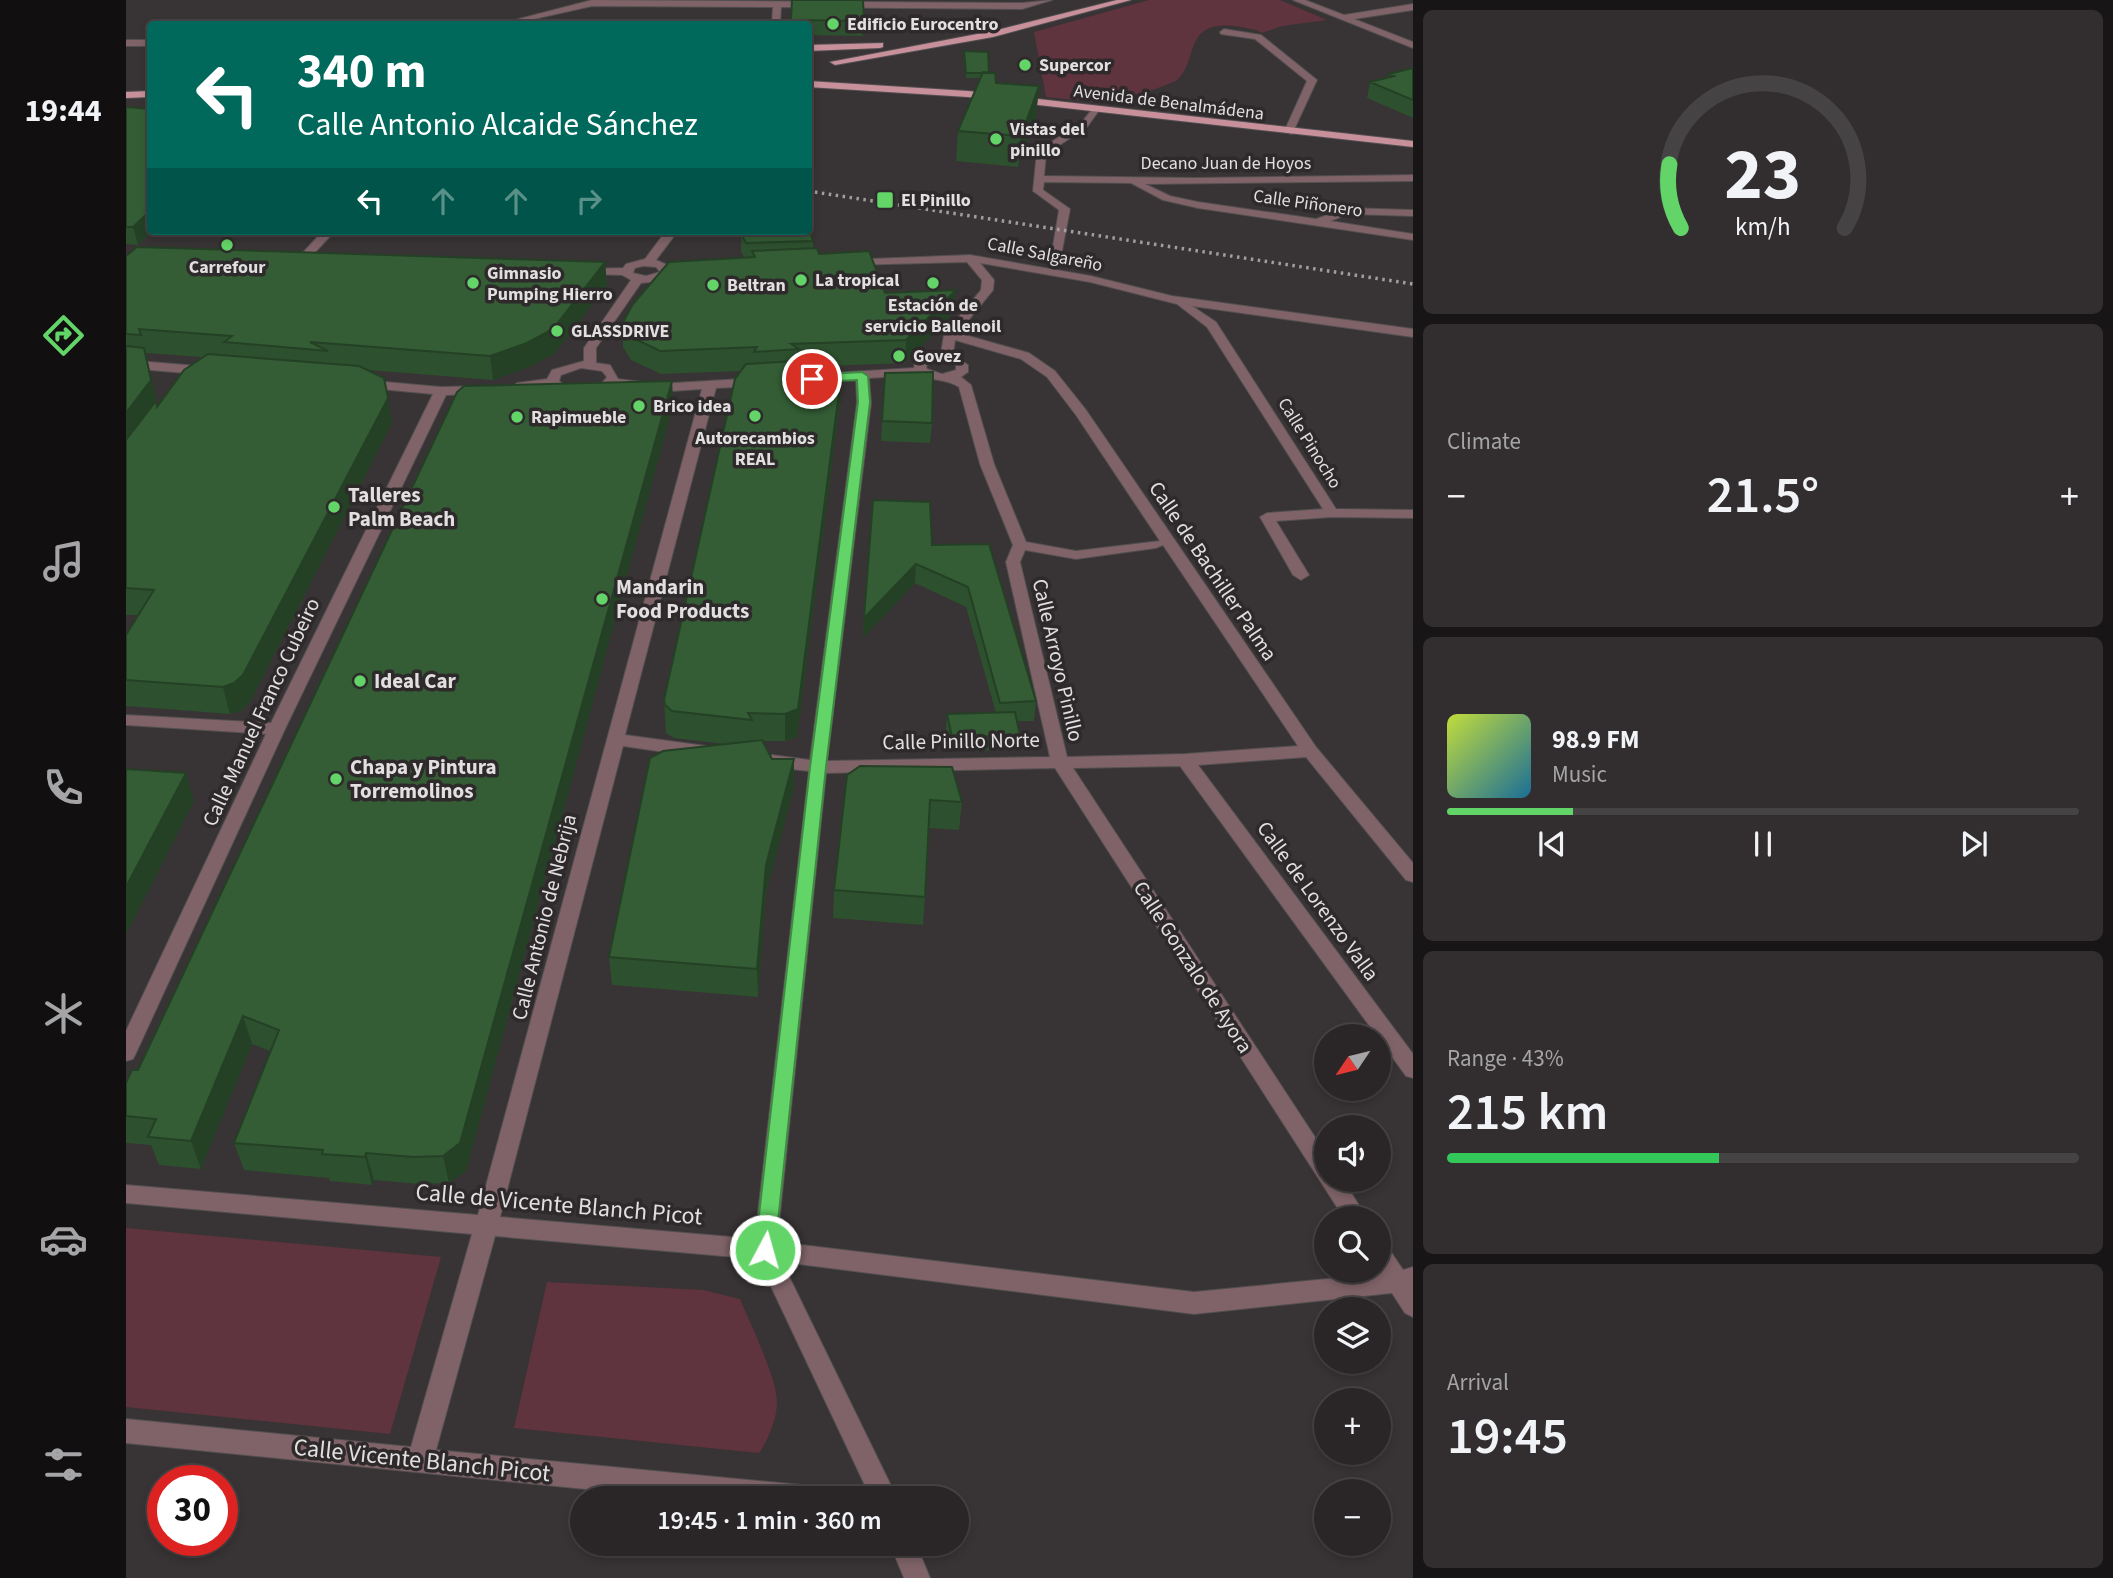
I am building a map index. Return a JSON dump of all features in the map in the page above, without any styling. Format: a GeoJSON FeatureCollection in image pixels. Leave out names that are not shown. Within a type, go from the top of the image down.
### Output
{"type":"FeatureCollection","features":[{"type":"Feature","properties":{"kind":"main road"},"geometry":{"type":"LineString","coordinates":[[812,48],[877,46],[934,37],[1096,0]]}},
{"type":"Feature","properties":{"kind":"main road"},"geometry":{"type":"LineString","coordinates":[[821,76],[1127,0]]}},
{"type":"Feature","properties":{"kind":"main road"},"geometry":{"type":"LineString","coordinates":[[812,49],[825,54],[821,76]]}},
{"type":"Feature","properties":{"kind":"main road"},"geometry":{"type":"LineString","coordinates":[[821,76],[849,70]]}},
{"type":"Feature","properties":{"kind":"main road","name":"Avenida de Benalmádena"},"geometry":{"type":"LineString","coordinates":[[821,76],[920,90],[1413,144]]}},
{"type":"Feature","properties":{"kind":"main road","name":"Avenida de Benalmádena"},"geometry":{"type":"LineString","coordinates":[[861,76],[920,90]]}},
{"type":"Feature","properties":{"kind":"main road"},"geometry":{"type":"LineString","coordinates":[[126,95],[147,94]]}},
{"type":"Feature","properties":{"kind":"main road"},"geometry":{"type":"LineString","coordinates":[[126,102],[147,100]]}},
{"type":"Feature","properties":{"kind":"street"},"geometry":{"type":"LineString","coordinates":[[515,21],[592,2],[777,5],[901,2],[1022,6],[1048,0]]}},
{"type":"Feature","properties":{"kind":"street"},"geometry":{"type":"LineString","coordinates":[[1297,0],[1413,45]]}},
{"type":"Feature","properties":{"kind":"street"},"geometry":{"type":"LineString","coordinates":[[1398,0],[1412,7]]}},
{"type":"Feature","properties":{"kind":"street"},"geometry":{"type":"LineString","coordinates":[[776,21],[777,5]]}},
{"type":"Feature","properties":{"kind":"street"},"geometry":{"type":"LineString","coordinates":[[1343,18],[1412,7]]}},
{"type":"Feature","properties":{"kind":"street"},"geometry":{"type":"LineString","coordinates":[[1224,32],[1258,37],[1312,80],[1289,132]]}},
{"type":"Feature","properties":{"kind":"street"},"geometry":{"type":"LineString","coordinates":[[126,43],[147,43]]}},
{"type":"Feature","properties":{"kind":"street"},"geometry":{"type":"LineString","coordinates":[[1055,256],[1065,209],[1038,185],[1041,153],[1084,125],[1096,109]]}},
{"type":"Feature","properties":{"kind":"street","name":"Decano Juan de Hoyos"},"geometry":{"type":"LineString","coordinates":[[1038,185],[1132,181],[1413,178]]}},
{"type":"Feature","properties":{"kind":"street","name":"Calle Piñonero"},"geometry":{"type":"LineString","coordinates":[[1132,181],[1167,198],[1198,205],[1413,237]]}},
{"type":"Feature","properties":{"kind":"street"},"geometry":{"type":"LineString","coordinates":[[1193,181],[1188,188],[1198,205]]}},
{"type":"Feature","properties":{"kind":"street"},"geometry":{"type":"LineString","coordinates":[[1318,222],[1348,211],[1413,212]]}},
{"type":"Feature","properties":{"kind":"street"},"geometry":{"type":"LineString","coordinates":[[300,262],[325,235]]}},
{"type":"Feature","properties":{"kind":"street"},"geometry":{"type":"LineString","coordinates":[[649,262],[669,235]]}},
{"type":"Feature","properties":{"kind":"street"},"geometry":{"type":"LineString","coordinates":[[947,357],[950,335],[987,290],[988,280],[970,258]]}},
{"type":"Feature","properties":{"kind":"street","name":"Calle Salgareño"},"geometry":{"type":"LineString","coordinates":[[834,263],[970,258],[1091,279],[1172,300],[1413,333]]}},
{"type":"Feature","properties":{"kind":"street"},"geometry":{"type":"LineString","coordinates":[[287,261],[313,262]]}},
{"type":"Feature","properties":{"kind":"street"},"geometry":{"type":"LineString","coordinates":[[569,270],[626,272],[638,279],[658,278],[672,270],[649,262],[631,266],[626,272]]}},
{"type":"Feature","properties":{"kind":"street"},"geometry":{"type":"LineString","coordinates":[[590,364],[590,348],[638,279]]}},
{"type":"Feature","properties":{"kind":"street","name":"Calle Pinocho"},"geometry":{"type":"LineString","coordinates":[[1172,300],[1191,309],[1212,325],[1332,513],[1413,514]]}},
{"type":"Feature","properties":{"kind":"street"},"geometry":{"type":"LineString","coordinates":[[1212,325],[1219,319],[1245,310]]}},
{"type":"Feature","properties":{"kind":"street","name":"Calle de Bachiller Palma"},"geometry":{"type":"LineString","coordinates":[[950,335],[1025,356],[1051,374],[1081,413],[1310,751],[1413,875]]}},
{"type":"Feature","properties":{"kind":"street"},"geometry":{"type":"LineString","coordinates":[[807,379],[921,371],[938,378],[952,377],[963,369],[959,362],[947,357],[933,357],[919,364],[921,371]]}},
{"type":"Feature","properties":{"kind":"street"},"geometry":{"type":"LineString","coordinates":[[126,364],[191,375],[222,372]]}},
{"type":"Feature","properties":{"kind":"street"},"geometry":{"type":"LineString","coordinates":[[552,382],[562,368],[590,364],[611,372],[612,382]]}},
{"type":"Feature","properties":{"kind":"street"},"geometry":{"type":"LineString","coordinates":[[862,376],[864,402],[818,767],[765,1250],[878,1486]]}},
{"type":"Feature","properties":{"kind":"street","name":"Calle Arroyo Pinillo"},"geometry":{"type":"LineString","coordinates":[[952,377],[965,385],[987,464],[1020,545],[1013,562],[1060,762]]}},
{"type":"Feature","properties":{"kind":"street"},"geometry":{"type":"LineString","coordinates":[[345,383],[441,391],[498,390],[552,382],[563,390],[582,393],[600,390],[612,382],[657,388],[766,382]]}},
{"type":"Feature","properties":{"kind":"street","name":"Calle Antonio de Nebrija"},"geometry":{"type":"LineString","coordinates":[[421,1460],[489,1224],[614,739],[710,385]]}},
{"type":"Feature","properties":{"kind":"street","name":"Calle Manuel Franco Cubeiro"},"geometry":{"type":"LineString","coordinates":[[126,1053],[277,729],[441,391]]}},
{"type":"Feature","properties":{"kind":"street"},"geometry":{"type":"LineString","coordinates":[[1301,575],[1267,517],[1332,513]]}},
{"type":"Feature","properties":{"kind":"street"},"geometry":{"type":"LineString","coordinates":[[1020,545],[1076,555],[1156,544]]}},
{"type":"Feature","properties":{"kind":"street"},"geometry":{"type":"LineString","coordinates":[[126,720],[277,729]]}},
{"type":"Feature","properties":{"kind":"street"},"geometry":{"type":"LineString","coordinates":[[614,739],[723,754]]}},
{"type":"Feature","properties":{"kind":"street","name":"Calle Pinillo Norte"},"geometry":{"type":"LineString","coordinates":[[750,758],[818,767],[1185,760],[1310,751]]}},
{"type":"Feature","properties":{"kind":"street","name":"Calle de Lorenzo Valla"},"geometry":{"type":"LineString","coordinates":[[1185,760],[1413,1070]]}},
{"type":"Feature","properties":{"kind":"street","name":"Calle Gonzalo de Ayora"},"geometry":{"type":"LineString","coordinates":[[1060,762],[1314,1154]]}},
{"type":"Feature","properties":{"kind":"street","name":"Calle de Vicente Blanch Picot"},"geometry":{"type":"LineString","coordinates":[[126,1194],[765,1250],[1194,1303],[1405,1280]]}},
{"type":"Feature","properties":{"kind":"street"},"geometry":{"type":"LineString","coordinates":[[1391,1265],[1405,1280],[1413,1306]]}},
{"type":"Feature","properties":{"kind":"street","name":"Calle Vicente Blanch Picot"},"geometry":{"type":"LineString","coordinates":[[126,1431],[681,1486]]}},
{"type":"Feature","properties":{"kind":"street"},"geometry":{"type":"LineString","coordinates":[[908,1556],[916,1578]]}},
{"type":"Feature","properties":{"kind":"shaded area"},"geometry":{"type":"Polygon","coordinates":[[[1149,0],[1280,0],[1327,20],[1282,26],[1262,33],[1235,26],[1207,29],[1199,35],[1188,63],[1176,81],[1116,104],[1046,97],[1034,32],[1149,0]]]}},
{"type":"Feature","properties":{"kind":"shaded area"},"geometry":{"type":"Polygon","coordinates":[[[126,1228],[441,1257],[390,1434],[126,1407],[126,1228]]]}},
{"type":"Feature","properties":{"kind":"shaded area"},"geometry":{"type":"Polygon","coordinates":[[[547,1282],[703,1290],[740,1299],[768,1365],[776,1392],[777,1409],[774,1422],[759,1453],[514,1428],[547,1282]]]}},
{"type":"Feature","properties":{"kind":"building"},"geometry":{"type":"Polygon","coordinates":[[[792,0],[863,0],[864,21],[791,20],[792,0]]]}},
{"type":"Feature","properties":{"kind":"building"},"geometry":{"type":"Polygon","coordinates":[[[964,51],[988,52],[989,73],[966,73],[964,51]]]}},
{"type":"Feature","properties":{"kind":"building"},"geometry":{"type":"Polygon","coordinates":[[[1413,68],[1413,100],[1370,82],[1394,76],[1389,74],[1413,68]]]}},
{"type":"Feature","properties":{"kind":"building"},"geometry":{"type":"Polygon","coordinates":[[[983,72],[995,73],[996,83],[1039,86],[1021,136],[958,131],[983,72]]]}},
{"type":"Feature","properties":{"kind":"building"},"geometry":{"type":"Polygon","coordinates":[[[126,107],[147,109],[147,214],[133,227],[126,227],[126,107]]]}},
{"type":"Feature","properties":{"kind":"building"},"geometry":{"type":"Polygon","coordinates":[[[742,235],[811,235],[813,241],[746,243],[742,235]]]}},
{"type":"Feature","properties":{"kind":"building"},"geometry":{"type":"Polygon","coordinates":[[[137,247],[605,262],[553,329],[527,343],[490,356],[310,342],[328,351],[224,342],[232,336],[139,329],[141,335],[126,334],[126,256],[137,247]]]}},
{"type":"Feature","properties":{"kind":"building"},"geometry":{"type":"Polygon","coordinates":[[[817,248],[819,254],[869,251],[885,293],[956,290],[906,340],[791,344],[799,349],[754,352],[757,347],[660,351],[629,336],[622,324],[633,304],[669,262],[755,257],[752,251],[817,248]]]}},
{"type":"Feature","properties":{"kind":"building"},"geometry":{"type":"Polygon","coordinates":[[[126,346],[144,348],[151,380],[126,413],[126,346]]]}},
{"type":"Feature","properties":{"kind":"building"},"geometry":{"type":"Polygon","coordinates":[[[208,354],[359,366],[384,378],[388,398],[243,675],[234,683],[223,687],[126,680],[126,635],[154,590],[126,588],[126,440],[156,401],[157,407],[184,370],[208,354]]]}},
{"type":"Feature","properties":{"kind":"building"},"geometry":{"type":"Polygon","coordinates":[[[816,360],[841,376],[798,709],[785,714],[748,713],[752,720],[672,711],[665,705],[664,700],[735,379],[746,364],[816,360]]]}},
{"type":"Feature","properties":{"kind":"building"},"geometry":{"type":"Polygon","coordinates":[[[933,372],[932,423],[882,421],[885,373],[933,372]]]}},
{"type":"Feature","properties":{"kind":"building"},"geometry":{"type":"Polygon","coordinates":[[[672,381],[460,1143],[443,1156],[413,1157],[366,1153],[365,1157],[322,1154],[323,1150],[234,1143],[279,1030],[243,1016],[191,1141],[148,1137],[156,1119],[126,1116],[126,1083],[132,1070],[138,1070],[457,392],[464,386],[672,381]]]}},
{"type":"Feature","properties":{"kind":"building"},"geometry":{"type":"Polygon","coordinates":[[[873,500],[930,502],[932,545],[989,544],[1036,701],[1000,703],[968,587],[916,564],[864,618],[873,500]]]}},
{"type":"Feature","properties":{"kind":"building"},"geometry":{"type":"Polygon","coordinates":[[[1015,712],[1020,736],[952,737],[947,714],[1015,712]]]}},
{"type":"Feature","properties":{"kind":"building"},"geometry":{"type":"Polygon","coordinates":[[[762,740],[772,759],[794,759],[766,865],[757,969],[609,957],[650,758],[663,751],[762,740]]]}},
{"type":"Feature","properties":{"kind":"building"},"geometry":{"type":"Polygon","coordinates":[[[860,766],[952,767],[962,802],[930,800],[925,897],[834,890],[847,775],[860,766]]]}},
{"type":"Feature","properties":{"kind":"building"},"geometry":{"type":"Polygon","coordinates":[[[126,769],[186,773],[126,887],[126,769]]]}},
{"type":"Feature","properties":{"kind":"railway"},"geometry":{"type":"LineString","coordinates":[[812,192],[1413,284]]}},
{"type":"Feature","properties":{"kind":"place","name":"Edificio Eurocentro"},"geometry":{"type":"Point","coordinates":[833,24]}},
{"type":"Feature","properties":{"kind":"place","name":"Supercor"},"geometry":{"type":"Point","coordinates":[1025,65]}},
{"type":"Feature","properties":{"kind":"place","name":"Vistas del pinillo"},"geometry":{"type":"Point","coordinates":[996,139]}},
{"type":"Feature","properties":{"kind":"place","name":"El Pinillo"},"geometry":{"type":"Point","coordinates":[885,200]}},
{"type":"Feature","properties":{"kind":"place","name":"Carrefour"},"geometry":{"type":"Point","coordinates":[227,245]}},
{"type":"Feature","properties":{"kind":"place","name":"La tropical"},"geometry":{"type":"Point","coordinates":[801,280]}},
{"type":"Feature","properties":{"kind":"place","name":"Gimnasio Pumping Hierro"},"geometry":{"type":"Point","coordinates":[473,283]}},
{"type":"Feature","properties":{"kind":"place","name":"Estación de servicio Ballenoil"},"geometry":{"type":"Point","coordinates":[933,283]}},
{"type":"Feature","properties":{"kind":"place","name":"Beltran"},"geometry":{"type":"Point","coordinates":[713,285]}},
{"type":"Feature","properties":{"kind":"place","name":"GLASSDRIVE"},"geometry":{"type":"Point","coordinates":[557,331]}},
{"type":"Feature","properties":{"kind":"place","name":"Govez"},"geometry":{"type":"Point","coordinates":[899,356]}},
{"type":"Feature","properties":{"kind":"place","name":"Brico idea"},"geometry":{"type":"Point","coordinates":[639,406]}},
{"type":"Feature","properties":{"kind":"place","name":"Autorecambios REAL"},"geometry":{"type":"Point","coordinates":[755,416]}},
{"type":"Feature","properties":{"kind":"place","name":"Rapimueble"},"geometry":{"type":"Point","coordinates":[517,417]}},
{"type":"Feature","properties":{"kind":"place","name":"Talleres Palm Beach"},"geometry":{"type":"Point","coordinates":[334,507]}},
{"type":"Feature","properties":{"kind":"place","name":"Mandarin Food Products"},"geometry":{"type":"Point","coordinates":[602,599]}},
{"type":"Feature","properties":{"kind":"place","name":"Ideal Car"},"geometry":{"type":"Point","coordinates":[360,681]}},
{"type":"Feature","properties":{"kind":"place","name":"Chapa y Pintura Torremolinos"},"geometry":{"type":"Point","coordinates":[336,779]}},
{"type":"Feature","properties":{"kind":"route"},"geometry":{"type":"LineString","coordinates":[[765,1250],[818,767],[864,402],[862,376],[812,379]]}}]}
